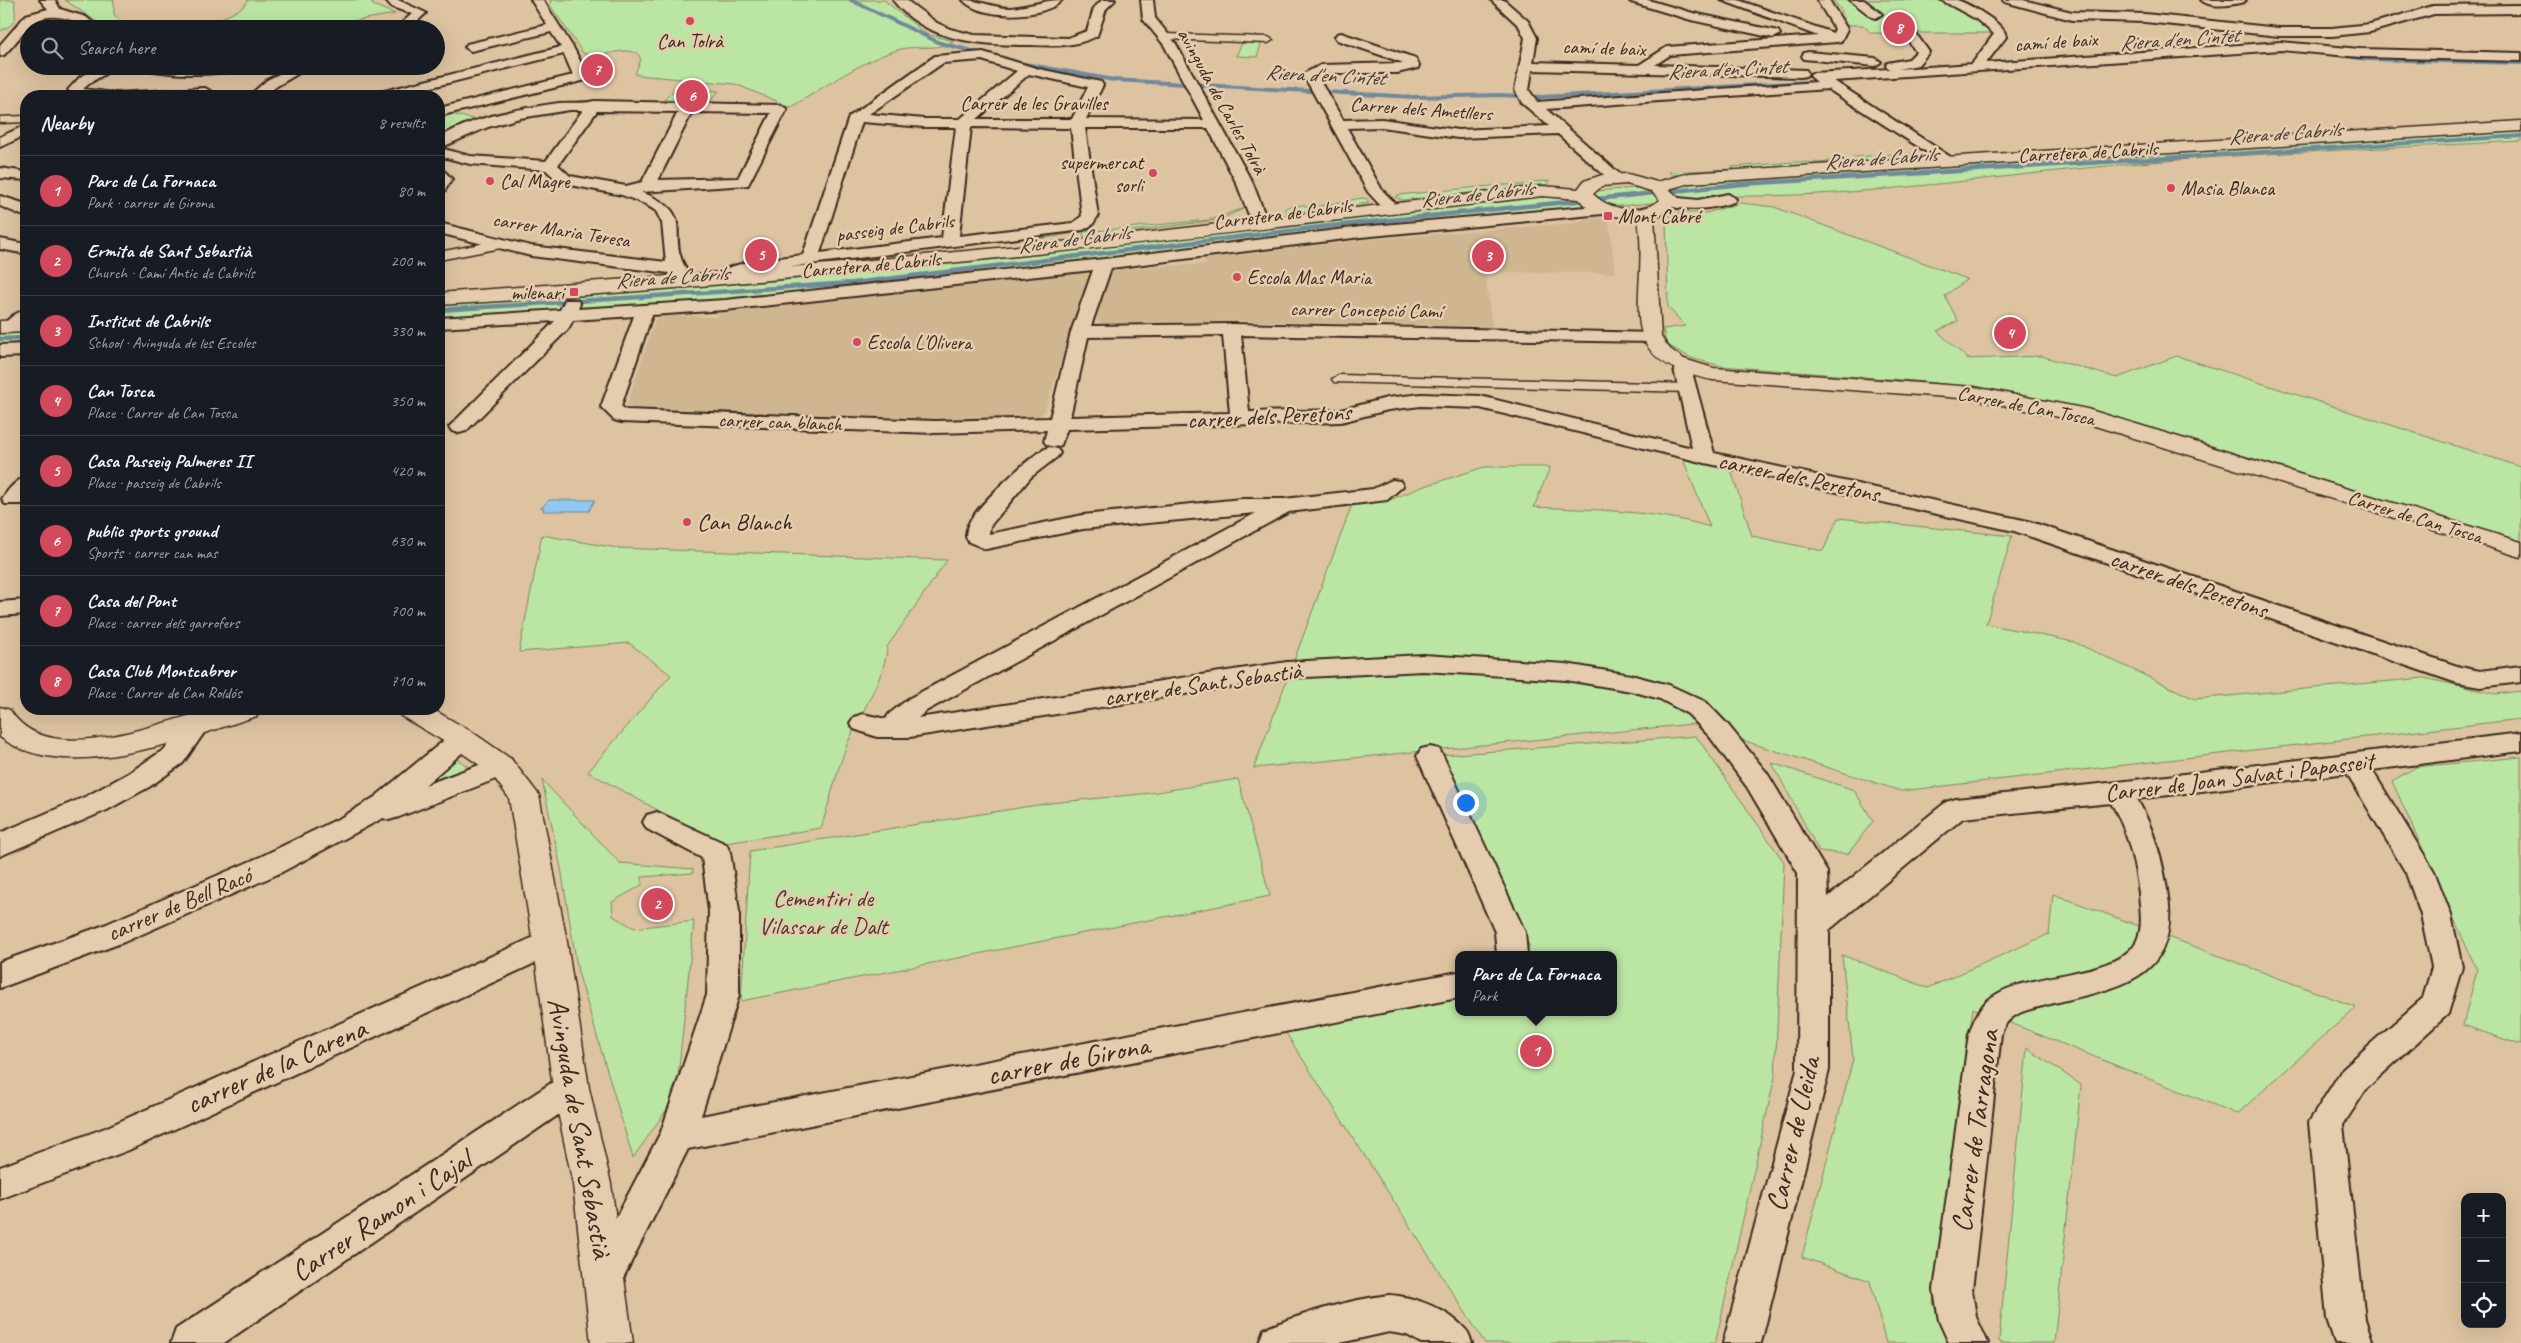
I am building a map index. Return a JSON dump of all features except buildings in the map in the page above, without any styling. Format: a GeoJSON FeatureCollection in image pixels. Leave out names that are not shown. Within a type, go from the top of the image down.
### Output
{"type":"FeatureCollection","features":[{"type":"Feature","properties":{"kind":"street"},"geometry":{"type":"LineString","coordinates":[[46,0],[51,2],[56,11]]}},
{"type":"Feature","properties":{"kind":"street"},"geometry":{"type":"LineString","coordinates":[[392,0],[396,5],[423,10],[411,20]]}},
{"type":"Feature","properties":{"kind":"street"},"geometry":{"type":"LineString","coordinates":[[445,111],[581,77],[568,49],[537,0]]}},
{"type":"Feature","properties":{"kind":"street"},"geometry":{"type":"LineString","coordinates":[[899,0],[919,18],[946,32],[974,38],[1068,42],[1079,40],[1094,33],[1100,8],[1109,0]]}},
{"type":"Feature","properties":{"kind":"street"},"geometry":{"type":"LineString","coordinates":[[969,0],[977,6],[1008,11],[1038,8],[1056,0]]}},
{"type":"Feature","properties":{"kind":"street","name":"avinguda de Carles Tolrà"},"geometry":{"type":"LineString","coordinates":[[1147,0],[1149,19],[1166,37],[1245,184],[1259,220]]}},
{"type":"Feature","properties":{"kind":"street"},"geometry":{"type":"LineString","coordinates":[[1497,0],[1524,24],[1531,38],[1522,90],[1527,100],[1617,179]]}},
{"type":"Feature","properties":{"kind":"street"},"geometry":{"type":"LineString","coordinates":[[1635,0],[1752,31],[1831,39]]}},
{"type":"Feature","properties":{"kind":"street"},"geometry":{"type":"LineString","coordinates":[[1727,0],[1831,39]]}},
{"type":"Feature","properties":{"kind":"street"},"geometry":{"type":"LineString","coordinates":[[1640,70],[1667,51],[1831,39],[1841,29],[1823,0]]}},
{"type":"Feature","properties":{"kind":"street"},"geometry":{"type":"LineString","coordinates":[[1856,0],[1876,14]]}},
{"type":"Feature","properties":{"kind":"street"},"geometry":{"type":"LineString","coordinates":[[1947,0],[1980,16],[2000,33],[2000,37],[1976,67]]}},
{"type":"Feature","properties":{"kind":"street"},"geometry":{"type":"LineString","coordinates":[[2009,0],[2072,16],[2146,18],[2279,32],[2332,32],[2370,28],[2404,20],[2435,5],[2521,9]]}},
{"type":"Feature","properties":{"kind":"street"},"geometry":{"type":"LineString","coordinates":[[2207,0],[2229,2],[2240,0]]}},
{"type":"Feature","properties":{"kind":"street"},"geometry":{"type":"LineString","coordinates":[[29,20],[56,11],[82,20]]}},
{"type":"Feature","properties":{"kind":"street"},"geometry":{"type":"LineString","coordinates":[[471,47],[555,27]]}},
{"type":"Feature","properties":{"kind":"street"},"geometry":{"type":"LineString","coordinates":[[0,52],[20,32]]}},
{"type":"Feature","properties":{"kind":"street"},"geometry":{"type":"LineString","coordinates":[[1533,106],[1895,66],[1913,62],[1923,52],[1910,34]]}},
{"type":"Feature","properties":{"kind":"street"},"geometry":{"type":"LineString","coordinates":[[1166,37],[1268,40]]}},
{"type":"Feature","properties":{"kind":"street"},"geometry":{"type":"LineString","coordinates":[[1340,38],[1410,60],[1413,65],[1397,69],[1321,68],[1310,74],[1376,192],[1386,202]]}},
{"type":"Feature","properties":{"kind":"street","name":"camí de baix"},"geometry":{"type":"LineString","coordinates":[[1527,66],[1816,76],[2282,46],[2360,54],[2521,57]]}},
{"type":"Feature","properties":{"kind":"street"},"geometry":{"type":"LineString","coordinates":[[405,90],[568,49]]}},
{"type":"Feature","properties":{"kind":"street","name":"camí de baix"},"geometry":{"type":"LineString","coordinates":[[2505,57],[2512,50],[2521,49]]}},
{"type":"Feature","properties":{"kind":"street"},"geometry":{"type":"LineString","coordinates":[[810,259],[856,117],[940,59],[983,56],[1027,69],[1096,84],[1078,123],[1090,216],[1086,222],[1093,247],[1072,374],[1044,476],[1004,499],[979,524],[977,537],[986,542],[1083,522],[1241,506],[1284,506],[1379,495],[1392,486]]}},
{"type":"Feature","properties":{"kind":"street"},"geometry":{"type":"LineString","coordinates":[[1808,56],[1870,60],[1895,66]]}},
{"type":"Feature","properties":{"kind":"street"},"geometry":{"type":"LineString","coordinates":[[950,242],[964,123],[1027,69]]}},
{"type":"Feature","properties":{"kind":"street"},"geometry":{"type":"LineString","coordinates":[[75,90],[85,80],[95,75]]}},
{"type":"Feature","properties":{"kind":"street"},"geometry":{"type":"LineString","coordinates":[[263,90],[272,82],[286,75]]}},
{"type":"Feature","properties":{"kind":"street"},"geometry":{"type":"LineString","coordinates":[[1816,76],[1947,160]]}},
{"type":"Feature","properties":{"kind":"street"},"geometry":{"type":"LineString","coordinates":[[550,166],[594,105]]}},
{"type":"Feature","properties":{"kind":"street"},"geometry":{"type":"LineString","coordinates":[[445,140],[486,124],[536,110],[594,105],[780,109],[743,182],[648,185],[626,191]]}},
{"type":"Feature","properties":{"kind":"street"},"geometry":{"type":"LineString","coordinates":[[648,185],[688,106]]}},
{"type":"Feature","properties":{"kind":"street","name":"Carrer de les Gravilles"},"geometry":{"type":"LineString","coordinates":[[856,117],[924,123],[1212,124]]}},
{"type":"Feature","properties":{"kind":"street"},"geometry":{"type":"LineString","coordinates":[[0,120],[20,119]]}},
{"type":"Feature","properties":{"kind":"street","name":"Carrer dels Ametllers"},"geometry":{"type":"LineString","coordinates":[[1338,124],[1382,123],[1458,134],[1562,130]]}},
{"type":"Feature","properties":{"kind":"street","name":"Carretera de Cabrils"},"geometry":{"type":"LineString","coordinates":[[1657,186],[1689,178],[1947,160],[2521,126]]}},
{"type":"Feature","properties":{"kind":"street"},"geometry":{"type":"LineString","coordinates":[[0,143],[20,132]]}},
{"type":"Feature","properties":{"kind":"street"},"geometry":{"type":"LineString","coordinates":[[445,154],[470,160],[550,166],[565,180],[626,191],[662,208],[670,223],[672,259],[677,276]]}},
{"type":"Feature","properties":{"kind":"street"},"geometry":{"type":"LineString","coordinates":[[1607,210],[1588,200],[1588,189],[1617,179],[1638,181],[1657,186],[1669,196],[1669,202]]}},
{"type":"Feature","properties":{"kind":"street","name":"Carretera de Cabrils"},"geometry":{"type":"LineString","coordinates":[[1259,220],[1542,191],[1588,189]]}},
{"type":"Feature","properties":{"kind":"street","name":"Carretera de Cabrils"},"geometry":{"type":"LineString","coordinates":[[445,299],[577,292],[677,276],[721,278],[975,255],[1093,247],[1386,202],[1588,189]]}},
{"type":"Feature","properties":{"kind":"street"},"geometry":{"type":"LineString","coordinates":[[0,200],[20,207]]}},
{"type":"Feature","properties":{"kind":"street"},"geometry":{"type":"LineString","coordinates":[[445,323],[567,313],[725,305],[1093,247],[1362,232],[1607,210],[1644,213],[1656,211],[1669,202],[1697,205],[1713,204],[1728,200]]}},
{"type":"Feature","properties":{"kind":"street"},"geometry":{"type":"LineString","coordinates":[[1644,213],[1647,229],[1651,337]]}},
{"type":"Feature","properties":{"kind":"street","name":"carrer Maria Teresa"},"geometry":{"type":"LineString","coordinates":[[445,230],[531,251],[677,276]]}},
{"type":"Feature","properties":{"kind":"street","name":"passeig de Cabrils"},"geometry":{"type":"LineString","coordinates":[[721,278],[743,269],[950,242],[1093,247]]}},
{"type":"Feature","properties":{"kind":"street"},"geometry":{"type":"LineString","coordinates":[[0,244],[20,248]]}},
{"type":"Feature","properties":{"kind":"street"},"geometry":{"type":"LineString","coordinates":[[445,255],[502,244]]}},
{"type":"Feature","properties":{"kind":"street"},"geometry":{"type":"LineString","coordinates":[[459,427],[562,325],[577,292]]}},
{"type":"Feature","properties":{"kind":"street","name":"carrer can blanch"},"geometry":{"type":"LineString","coordinates":[[645,309],[611,407],[621,416],[935,428],[1057,425]]}},
{"type":"Feature","properties":{"kind":"street"},"geometry":{"type":"LineString","coordinates":[[1231,329],[1235,347],[1240,419]]}},
{"type":"Feature","properties":{"kind":"street","name":"carrer Concepció Camí"},"geometry":{"type":"LineString","coordinates":[[1080,332],[1231,329],[1651,337]]}},
{"type":"Feature","properties":{"kind":"street","name":"Carrer de Can Tosca"},"geometry":{"type":"LineString","coordinates":[[1651,337],[1658,350],[1686,378],[1717,374],[1974,393],[2087,416],[2521,550]]}},
{"type":"Feature","properties":{"kind":"street"},"geometry":{"type":"LineString","coordinates":[[0,352],[20,350]]}},
{"type":"Feature","properties":{"kind":"street"},"geometry":{"type":"LineString","coordinates":[[1338,379],[1686,378],[1705,457]]}},
{"type":"Feature","properties":{"kind":"street","name":"carrer dels Peretons"},"geometry":{"type":"LineString","coordinates":[[1057,425],[1341,416],[1387,404],[1420,400],[1453,400],[1501,406],[1705,457],[2020,526],[2457,675],[2480,679],[2521,674]]}},
{"type":"Feature","properties":{"kind":"street"},"geometry":{"type":"LineString","coordinates":[[20,491],[13,499],[20,498]]}},
{"type":"Feature","properties":{"kind":"street"},"geometry":{"type":"LineString","coordinates":[[899,728],[898,720],[917,705],[1284,506]]}},
{"type":"Feature","properties":{"kind":"street"},"geometry":{"type":"LineString","coordinates":[[0,608],[20,607]]}},
{"type":"Feature","properties":{"kind":"street","name":"carrer de Sant Sebastià"},"geometry":{"type":"LineString","coordinates":[[863,723],[876,728],[910,728],[1287,670],[1423,664],[1566,672],[1631,683],[1670,693],[1697,708],[1719,731],[1757,780],[1812,872],[1814,925]]}},
{"type":"Feature","properties":{"kind":"street"},"geometry":{"type":"LineString","coordinates":[[0,717],[3,726],[28,743],[67,750],[127,742],[196,726],[229,715]]}},
{"type":"Feature","properties":{"kind":"street","name":"Avinguda de Sant Sebastià"},"geometry":{"type":"LineString","coordinates":[[421,715],[462,739],[501,766],[524,795],[547,928],[571,1088],[592,1184],[605,1275],[612,1343]]}},
{"type":"Feature","properties":{"kind":"street"},"geometry":{"type":"LineString","coordinates":[[0,844],[96,803],[139,780],[174,756],[196,726]]}},
{"type":"Feature","properties":{"kind":"street","name":"carrer de Bell Racó"},"geometry":{"type":"LineString","coordinates":[[0,975],[122,930],[270,865],[354,823],[385,804],[462,739]]}},
{"type":"Feature","properties":{"kind":"street","name":"Carrer de Joan Salvat i Papasseit"},"geometry":{"type":"LineString","coordinates":[[1814,925],[1956,809],[2355,764],[2457,748],[2521,742]]}},
{"type":"Feature","properties":{"kind":"street"},"geometry":{"type":"LineString","coordinates":[[1430,756],[1510,932],[1512,951]]}},
{"type":"Feature","properties":{"kind":"street"},"geometry":{"type":"LineString","coordinates":[[2354,1343],[2346,1320],[2326,1122],[2355,1078],[2437,1005],[2447,967],[2436,915],[2420,871],[2355,764]]}},
{"type":"Feature","properties":{"kind":"street","name":"carrer de Bell Racó"},"geometry":{"type":"LineString","coordinates":[[354,823],[501,766]]}},
{"type":"Feature","properties":{"kind":"street","name":"Carrer de Tarragona"},"geometry":{"type":"LineString","coordinates":[[1969,1343],[1958,1321],[1953,1290],[1985,1034],[1991,1017],[2004,1005],[2014,1000],[2119,973],[2134,964],[2145,953],[2155,931],[2153,891],[2139,838],[2131,810],[2118,792]]}},
{"type":"Feature","properties":{"kind":"street"},"geometry":{"type":"LineString","coordinates":[[605,1275],[677,1136],[723,995],[724,911],[716,852],[656,822]]}},
{"type":"Feature","properties":{"kind":"street","name":"Carrer de Lleida"},"geometry":{"type":"LineString","coordinates":[[1742,1343],[1813,1070],[1814,925]]}},
{"type":"Feature","properties":{"kind":"street","name":"carrer de la Carena"},"geometry":{"type":"LineString","coordinates":[[0,1183],[117,1139],[547,928]]}},
{"type":"Feature","properties":{"kind":"street","name":"carrer de Girona"},"geometry":{"type":"LineString","coordinates":[[677,1136],[1455,986]]}},
{"type":"Feature","properties":{"kind":"street","name":"Carrer Ramon i Cajal"},"geometry":{"type":"LineString","coordinates":[[190,1343],[571,1088]]}},
{"type":"Feature","properties":{"kind":"street"},"geometry":{"type":"LineString","coordinates":[[1278,1343],[1366,1318],[1400,1313],[1439,1330],[1453,1343]]}},
{"type":"Feature","properties":{"kind":"shaded area"},"geometry":{"type":"Polygon","coordinates":[[[1594,217],[1609,220],[1615,273],[1485,272],[1492,327],[1234,321],[1112,325],[1097,322],[1104,284],[1115,269],[1206,264],[1204,259],[1363,240],[1577,223],[1594,217]]]}},
{"type":"Feature","properties":{"kind":"shaded area","name":"Escola L'Olivera"},"geometry":{"type":"Polygon","coordinates":[[[1080,272],[1088,274],[1089,277],[1045,410],[1035,421],[883,419],[647,411],[634,409],[627,405],[655,320],[669,315],[717,317],[719,312],[1080,272]]]}},
{"type":"Feature","properties":{"kind":"green space"},"geometry":{"type":"Polygon","coordinates":[[[0,0],[15,0],[15,18],[11,24],[0,31],[0,0]]]}},
{"type":"Feature","properties":{"kind":"green space"},"geometry":{"type":"Polygon","coordinates":[[[65,0],[114,0],[114,14],[119,20],[94,20],[65,0]]]}},
{"type":"Feature","properties":{"kind":"green space"},"geometry":{"type":"Polygon","coordinates":[[[248,0],[371,0],[373,5],[395,14],[359,20],[215,20],[231,14],[245,5],[248,0]]]}},
{"type":"Feature","properties":{"kind":"green space"},"geometry":{"type":"Polygon","coordinates":[[[551,0],[884,0],[926,34],[953,41],[933,47],[904,48],[883,55],[869,61],[791,107],[735,84],[635,74],[641,59],[637,53],[630,51],[596,55],[583,53],[550,5],[551,0]]]}},
{"type":"Feature","properties":{"kind":"green space"},"geometry":{"type":"Polygon","coordinates":[[[1833,0],[1943,0],[1999,33],[1871,33],[1863,25],[1846,25],[1842,11],[1833,0]]]}},
{"type":"Feature","properties":{"kind":"green space"},"geometry":{"type":"Polygon","coordinates":[[[1243,41],[1261,44],[1257,57],[1236,56],[1243,41]]]}},
{"type":"Feature","properties":{"kind":"green space"},"geometry":{"type":"Polygon","coordinates":[[[674,90],[719,91],[710,101],[664,100],[674,90]]]}},
{"type":"Feature","properties":{"kind":"green space"},"geometry":{"type":"Polygon","coordinates":[[[446,113],[482,121],[445,135],[446,113]]]}},
{"type":"Feature","properties":{"kind":"green space"},"geometry":{"type":"Polygon","coordinates":[[[2521,130],[2521,141],[2202,158],[1864,191],[1771,196],[1724,196],[1360,231],[721,302],[445,320],[445,304],[774,281],[1044,253],[1546,195],[1957,163],[2521,130]]]}},
{"type":"Feature","properties":{"kind":"green space"},"geometry":{"type":"Polygon","coordinates":[[[1911,154],[1924,157],[1672,175],[1669,172],[1733,169],[1732,167],[1795,162],[1822,163],[1843,158],[1911,154]]]}},
{"type":"Feature","properties":{"kind":"green space"},"geometry":{"type":"Polygon","coordinates":[[[1549,181],[1549,184],[1403,200],[1395,197],[1398,195],[1501,185],[1530,185],[1531,182],[1549,181]]]}},
{"type":"Feature","properties":{"kind":"green space"},"geometry":{"type":"Polygon","coordinates":[[[1362,198],[1367,199],[1369,203],[1290,213],[1284,210],[1287,207],[1304,205],[1308,208],[1362,198]]]}},
{"type":"Feature","properties":{"kind":"green space"},"geometry":{"type":"Polygon","coordinates":[[[1741,203],[1774,207],[1967,279],[1945,296],[1958,321],[1937,331],[1968,359],[2041,356],[2117,378],[2177,356],[2521,467],[2521,543],[2270,464],[2068,405],[1991,389],[1915,381],[1721,366],[1691,358],[1666,344],[1663,329],[1685,326],[1668,307],[1666,217],[1680,213],[1706,213],[1741,203]]]}},
{"type":"Feature","properties":{"kind":"green space"},"geometry":{"type":"Polygon","coordinates":[[[1243,209],[1218,220],[1084,237],[1083,232],[1064,235],[1081,230],[1093,221],[1095,225],[1085,232],[1209,220],[1243,209]]]}},
{"type":"Feature","properties":{"kind":"green space"},"geometry":{"type":"Polygon","coordinates":[[[1058,236],[1023,241],[1024,239],[1058,236]]]}},
{"type":"Feature","properties":{"kind":"green space"},"geometry":{"type":"Polygon","coordinates":[[[20,331],[20,342],[0,344],[0,332],[20,331]]]}},
{"type":"Feature","properties":{"kind":"green space"},"geometry":{"type":"Polygon","coordinates":[[[1683,459],[1731,470],[1752,536],[1823,551],[1838,518],[2012,536],[1986,624],[2074,642],[2195,699],[2424,678],[2496,694],[2521,691],[2521,719],[1901,791],[1692,724],[1254,768],[1353,502],[1390,500],[1419,488],[1484,467],[1550,467],[1534,507],[1645,514],[1689,521],[1710,527],[1683,459]]]}},
{"type":"Feature","properties":{"kind":"green space"},"geometry":{"type":"Polygon","coordinates":[[[542,535],[617,548],[947,560],[887,647],[886,658],[877,684],[846,747],[821,828],[720,844],[588,772],[671,675],[629,643],[519,652],[542,535]]]}},
{"type":"Feature","properties":{"kind":"green space"},"geometry":{"type":"Polygon","coordinates":[[[1696,736],[1784,862],[1775,1076],[1714,1343],[1485,1343],[1282,1027],[1455,997],[1455,1016],[1617,1016],[1617,951],[1528,951],[1529,945],[1430,756],[1696,736]]]}},
{"type":"Feature","properties":{"kind":"green space"},"geometry":{"type":"Polygon","coordinates":[[[2521,757],[2521,1045],[2463,1025],[2477,970],[2392,781],[2416,767],[2521,757]]]}},
{"type":"Feature","properties":{"kind":"green space"},"geometry":{"type":"Polygon","coordinates":[[[456,758],[471,769],[429,782],[456,758]]]}},
{"type":"Feature","properties":{"kind":"green space"},"geometry":{"type":"Polygon","coordinates":[[[1772,763],[1854,790],[1873,821],[1848,854],[1819,851],[1772,763]]]}},
{"type":"Feature","properties":{"kind":"green space","name":"Cementiri de Vilassar de Dalt"},"geometry":{"type":"Polygon","coordinates":[[[1238,779],[1270,896],[741,1001],[750,851],[1050,803],[1151,793],[1238,779]]]}},
{"type":"Feature","properties":{"kind":"green space"},"geometry":{"type":"Polygon","coordinates":[[[542,780],[620,863],[693,869],[693,873],[642,877],[642,885],[612,902],[613,916],[634,928],[694,921],[676,1096],[633,1158],[578,972],[561,868],[542,780]]]}},
{"type":"Feature","properties":{"kind":"green space"},"geometry":{"type":"Polygon","coordinates":[[[2053,894],[2356,1007],[2237,1114],[1973,1008],[1933,1303],[1948,1343],[1886,1343],[1870,1281],[1802,1257],[1853,1059],[1842,955],[1928,988],[2049,934],[2053,894]]]}},
{"type":"Feature","properties":{"kind":"green space"},"geometry":{"type":"Polygon","coordinates":[[[2027,1048],[2081,1085],[2054,1343],[2001,1343],[1999,1341],[2027,1048]]]}},
{"type":"Feature","properties":{"kind":"water"},"geometry":{"type":"Polygon","coordinates":[[[549,500],[595,500],[589,511],[543,511],[544,508],[541,508],[549,500]]]}},
{"type":"Feature","properties":{"kind":"waterway","name":"Riera d'en Cintet"},"geometry":{"type":"LineString","coordinates":[[851,0],[940,43],[984,54]]}},
{"type":"Feature","properties":{"kind":"waterway","name":"Riera d'en Cintet"},"geometry":{"type":"LineString","coordinates":[[2331,54],[2367,59],[2521,63]]}},
{"type":"Feature","properties":{"kind":"waterway","name":"Riera d'en Cintet"},"geometry":{"type":"LineString","coordinates":[[1014,62],[1114,80],[1414,97],[1500,95],[1542,97],[1810,82]]}},
{"type":"Feature","properties":{"kind":"waterway","name":"Riera de Cabrils"},"geometry":{"type":"LineString","coordinates":[[2166,158],[2521,136]]}},
{"type":"Feature","properties":{"kind":"waterway","name":"Riera de Cabrils"},"geometry":{"type":"LineString","coordinates":[[445,310],[853,283],[1322,227],[1742,184],[2186,157]]}},
{"type":"Feature","properties":{"kind":"waterway","name":"Riera de Cabrils"},"geometry":{"type":"LineString","coordinates":[[0,339],[20,338]]}},
{"type":"Feature","properties":{"kind":"place","name":"Can Tolrà"},"geometry":{"type":"Point","coordinates":[690,21]}},
{"type":"Feature","properties":{"kind":"place","name":"Casa Club Montcabrer"},"geometry":{"type":"Point","coordinates":[1899,28]}},
{"type":"Feature","properties":{"kind":"place","name":"Casa del Pont"},"geometry":{"type":"Point","coordinates":[597,70]}},
{"type":"Feature","properties":{"kind":"place","name":"public sports ground"},"geometry":{"type":"Point","coordinates":[692,96]}},
{"type":"Feature","properties":{"kind":"place","name":"supermercat sorli"},"geometry":{"type":"Point","coordinates":[1153,173]}},
{"type":"Feature","properties":{"kind":"place","name":"Cal Magre"},"geometry":{"type":"Point","coordinates":[490,181]}},
{"type":"Feature","properties":{"kind":"place","name":"Masia Blanca"},"geometry":{"type":"Point","coordinates":[2171,188]}},
{"type":"Feature","properties":{"kind":"place","name":"Mont Cabré"},"geometry":{"type":"Point","coordinates":[1608,216]}},
{"type":"Feature","properties":{"kind":"place","name":"Casa Passeig Palmeres II"},"geometry":{"type":"Point","coordinates":[761,255]}},
{"type":"Feature","properties":{"kind":"place","name":"Institut de Cabrils"},"geometry":{"type":"Point","coordinates":[1488,256]}},
{"type":"Feature","properties":{"kind":"place","name":"Escola Mas Maria"},"geometry":{"type":"Point","coordinates":[1237,277]}},
{"type":"Feature","properties":{"kind":"place","name":"milenari"},"geometry":{"type":"Point","coordinates":[574,292]}},
{"type":"Feature","properties":{"kind":"place","name":"Can Tosca"},"geometry":{"type":"Point","coordinates":[2010,333]}},
{"type":"Feature","properties":{"kind":"place","name":"Escola L'Olivera"},"geometry":{"type":"Point","coordinates":[857,342]}},
{"type":"Feature","properties":{"kind":"place","name":"Can Blanch"},"geometry":{"type":"Point","coordinates":[687,522]}},
{"type":"Feature","properties":{"kind":"place","name":"Ermita de Sant Sebastià"},"geometry":{"type":"Point","coordinates":[657,904]}},
{"type":"Feature","properties":{"kind":"place","name":"Parc de La Fornaca"},"geometry":{"type":"Point","coordinates":[1536,1051]}}]}
